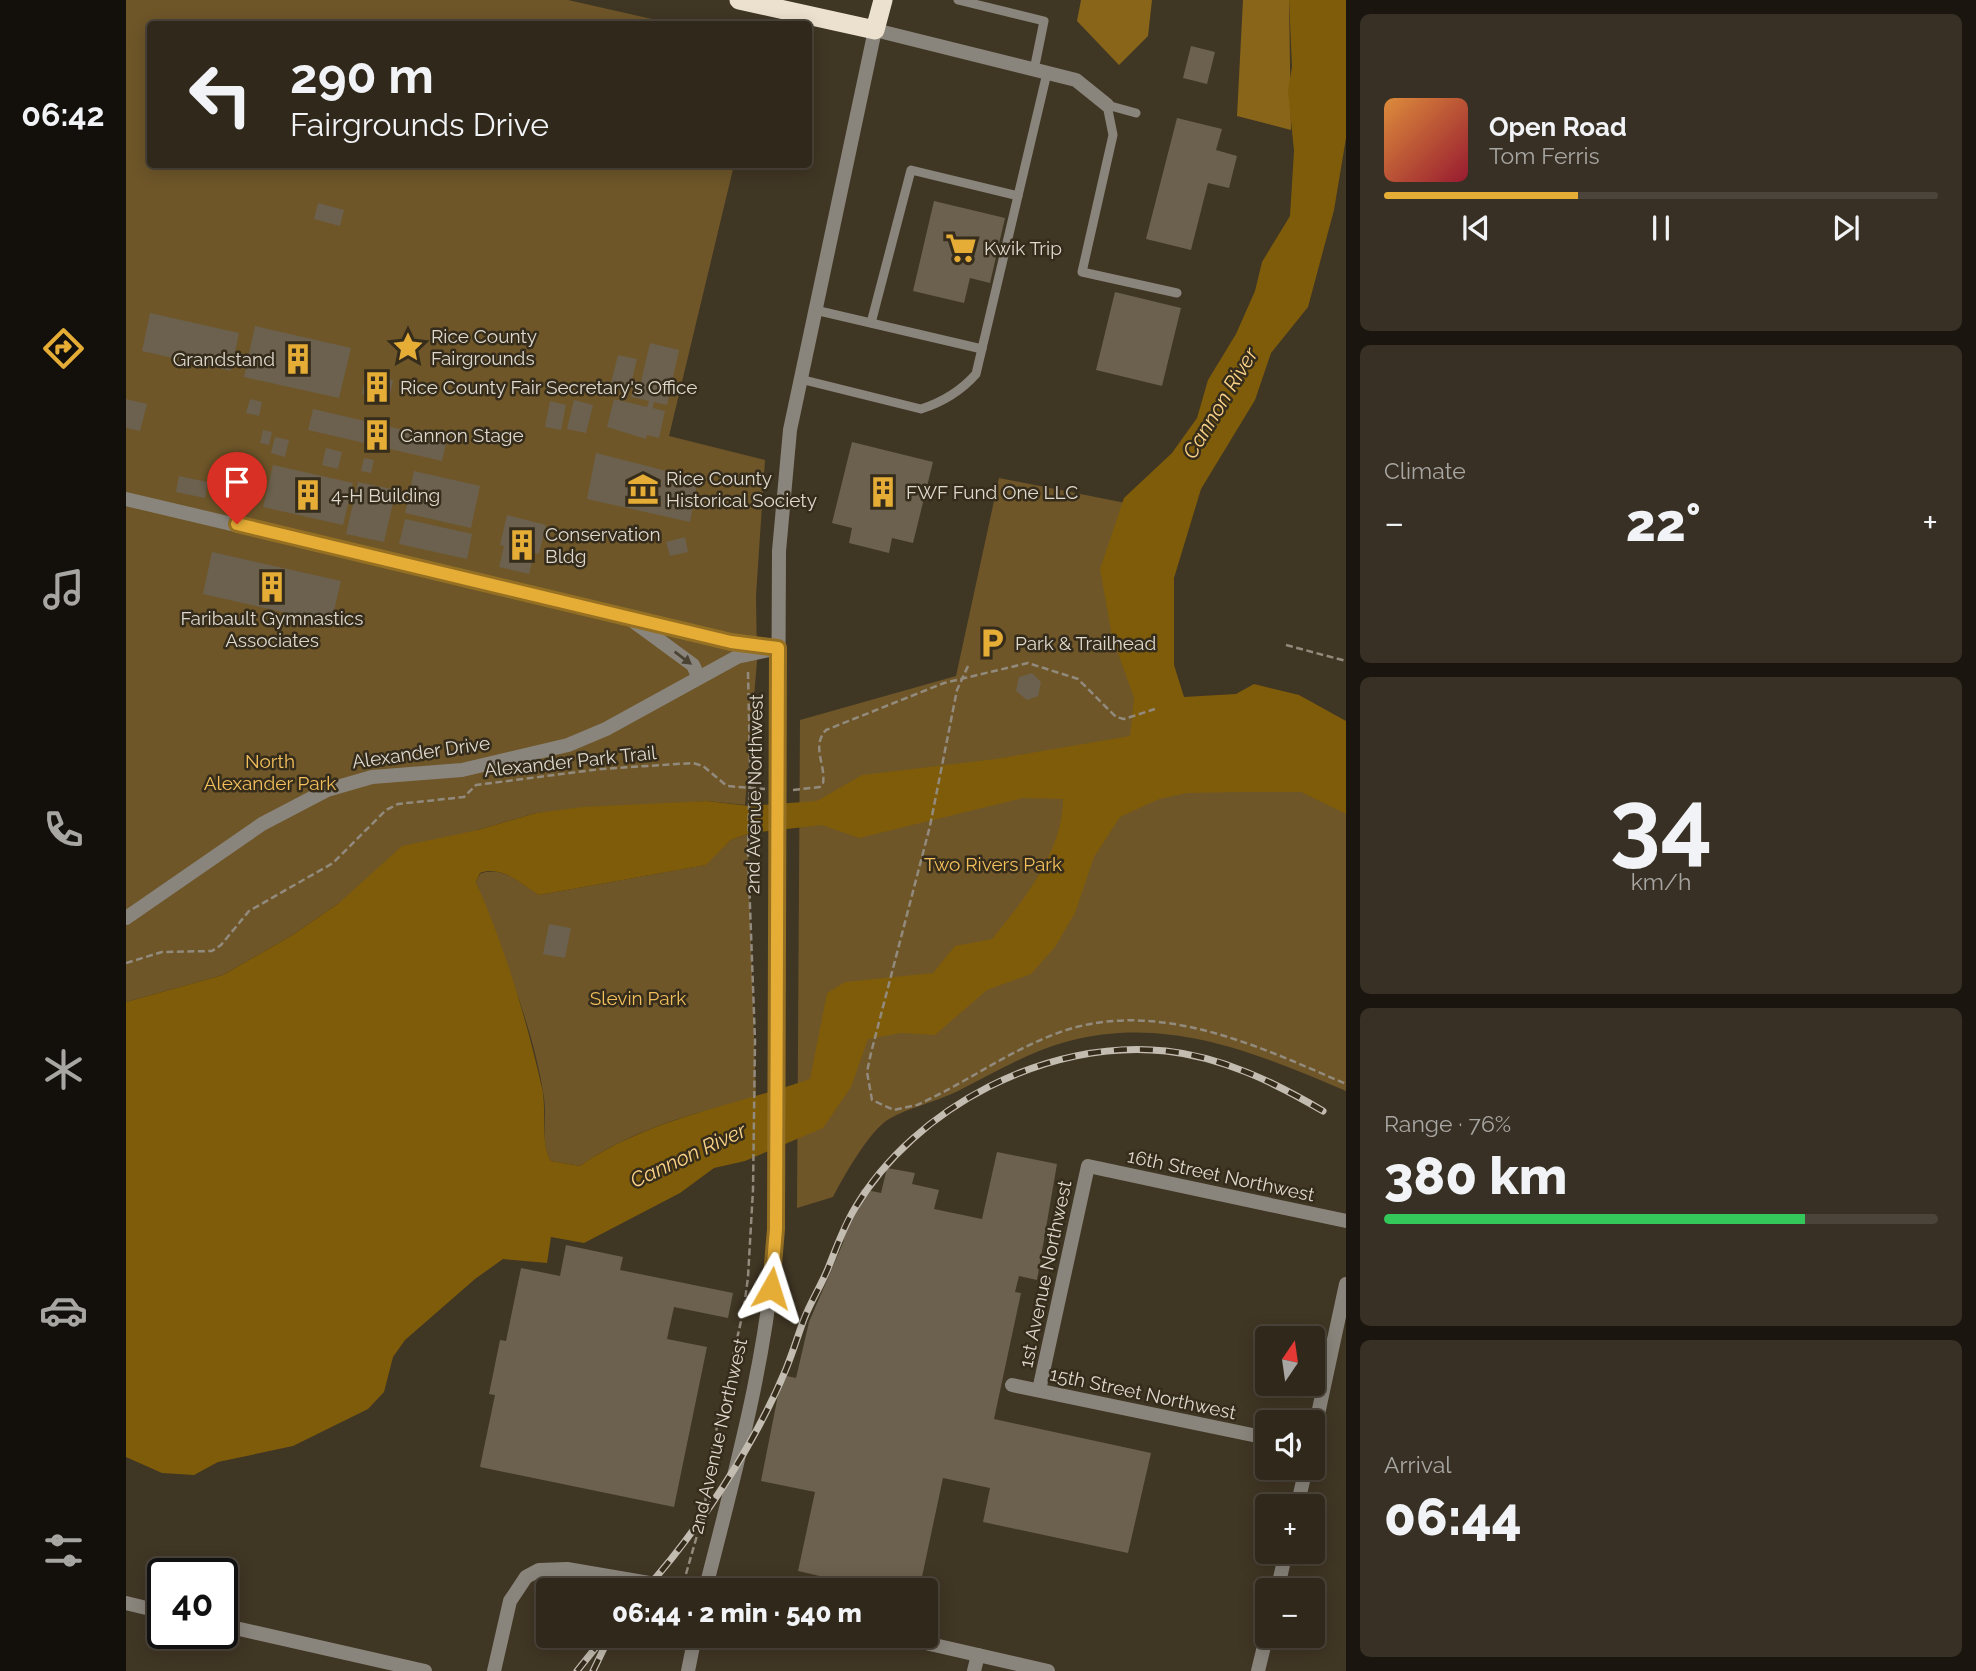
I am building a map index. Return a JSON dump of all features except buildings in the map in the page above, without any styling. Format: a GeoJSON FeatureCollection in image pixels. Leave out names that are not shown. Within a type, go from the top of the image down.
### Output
{"type":"FeatureCollection","features":[{"type":"Feature","properties":{"kind":"highway"},"geometry":{"type":"LineString","coordinates":[[738,0],[782,5],[875,30]]}},
{"type":"Feature","properties":{"kind":"highway","name":"2nd Avenue Northwest"},"geometry":{"type":"LineString","coordinates":[[875,30],[883,0]]}},
{"type":"Feature","properties":{"kind":"street"},"geometry":{"type":"LineString","coordinates":[[875,30],[1076,80],[1107,105]]}},
{"type":"Feature","properties":{"kind":"street","name":"2nd Avenue Northwest"},"geometry":{"type":"LineString","coordinates":[[708,1578],[737,1465],[764,1338],[773,1272],[776,1193],[779,551],[785,470],[800,379],[875,30]]}},
{"type":"Feature","properties":{"kind":"street"},"geometry":{"type":"LineString","coordinates":[[126,499],[731,642],[778,648]]}},
{"type":"Feature","properties":{"kind":"street"},"geometry":{"type":"LineString","coordinates":[[623,615],[693,665],[698,676]]}},
{"type":"Feature","properties":{"kind":"street","name":"Alexander Drive"},"geometry":{"type":"LineString","coordinates":[[126,918],[262,824],[317,794],[359,779],[462,770],[568,745],[606,729],[698,676],[737,657],[778,648]]}},
{"type":"Feature","properties":{"kind":"street","name":"16th Street Northwest"},"geometry":{"type":"LineString","coordinates":[[1088,1166],[1346,1221]]}},
{"type":"Feature","properties":{"kind":"street","name":"1st Avenue Northwest"},"geometry":{"type":"LineString","coordinates":[[1039,1391],[1088,1166]]}},
{"type":"Feature","properties":{"kind":"street"},"geometry":{"type":"LineString","coordinates":[[1319,1410],[1346,1284]]}},
{"type":"Feature","properties":{"kind":"street","name":"15th Street Northwest"},"geometry":{"type":"LineString","coordinates":[[1012,1385],[1255,1436]]}},
{"type":"Feature","properties":{"kind":"street"},"geometry":{"type":"LineString","coordinates":[[494,1671],[510,1601],[526,1577],[553,1567],[618,1578]]}},
{"type":"Feature","properties":{"kind":"street"},"geometry":{"type":"LineString","coordinates":[[126,1603],[147,1608]]}},
{"type":"Feature","properties":{"kind":"street"},"geometry":{"type":"LineString","coordinates":[[238,1629],[425,1671]]}},
{"type":"Feature","properties":{"kind":"street"},"geometry":{"type":"LineString","coordinates":[[938,1646],[1048,1671]]}},
{"type":"Feature","properties":{"kind":"street"},"geometry":{"type":"LineString","coordinates":[[688,1671],[693,1648]]}},
{"type":"Feature","properties":{"kind":"street"},"geometry":{"type":"LineString","coordinates":[[1258,1671],[1264,1648]]}},
{"type":"Feature","properties":{"kind":"street"},"geometry":{"type":"LineString","coordinates":[[974,1671],[978,1656]]}},
{"type":"Feature","properties":{"kind":"lane"},"geometry":{"type":"LineString","coordinates":[[800,379],[921,409],[940,403],[976,374],[1018,196],[1040,72],[1044,21],[958,0]]}},
{"type":"Feature","properties":{"kind":"lane"},"geometry":{"type":"LineString","coordinates":[[1136,113],[1107,105],[1113,135],[1082,272],[1177,293]]}},
{"type":"Feature","properties":{"kind":"lane"},"geometry":{"type":"LineString","coordinates":[[871,323],[911,170],[1018,196]]}},
{"type":"Feature","properties":{"kind":"lane"},"geometry":{"type":"LineString","coordinates":[[815,310],[982,349]]}},
{"type":"Feature","properties":{"kind":"path"},"geometry":{"type":"LineString","coordinates":[[1286,645],[1346,661]]}},
{"type":"Feature","properties":{"kind":"path"},"geometry":{"type":"LineString","coordinates":[[781,790],[820,788],[824,775],[818,747],[820,737],[826,730],[961,678],[1035,664],[1078,679],[1116,718],[1124,719],[1156,709]]}},
{"type":"Feature","properties":{"kind":"path"},"geometry":{"type":"LineString","coordinates":[[968,666],[961,678],[930,827],[892,964],[867,1072],[872,1100],[894,1110],[942,1094],[1053,1034],[1117,1020],[1159,1021],[1225,1037],[1346,1084]]}},
{"type":"Feature","properties":{"kind":"path"},"geometry":{"type":"LineString","coordinates":[[686,1574],[704,1511],[712,1450],[744,1308],[753,1191],[755,1041],[748,852],[748,671]]}},
{"type":"Feature","properties":{"kind":"path","name":"Alexander Park Trail"},"geometry":{"type":"LineString","coordinates":[[126,964],[162,952],[212,951],[221,945],[249,911],[333,863],[374,820],[398,804],[464,797],[476,785],[601,769],[693,763],[704,766],[727,786],[769,790]]}},
{"type":"Feature","properties":{"kind":"green space","name":"Rice County Fairgrounds"},"geometry":{"type":"Polygon","coordinates":[[[126,0],[568,0],[661,21],[147,21],[147,168],[733,168],[669,436],[765,460],[756,596],[757,661],[745,805],[707,801],[536,813],[478,830],[339,903],[291,936],[223,975],[126,1002],[126,0]]]}},
{"type":"Feature","properties":{"kind":"green space","name":"Two Rivers Park"},"geometry":{"type":"Polygon","coordinates":[[[999,478],[1151,508],[1172,735],[1346,755],[1346,1091],[1245,1052],[1176,1035],[1141,1032],[1105,1034],[1069,1041],[1026,1056],[950,1095],[889,1119],[865,1143],[833,1197],[797,1208],[800,720],[956,676],[999,478]]]}},
{"type":"Feature","properties":{"kind":"green space","name":"Slevin Park"},"geometry":{"type":"Polygon","coordinates":[[[750,833],[748,852],[756,1098],[710,1109],[642,1132],[580,1166],[551,1161],[546,1147],[545,1106],[539,1070],[515,988],[476,882],[480,874],[503,874],[539,895],[705,865],[731,840],[750,833]]]}},
{"type":"Feature","properties":{"kind":"shaded area"},"geometry":{"type":"Polygon","coordinates":[[[1081,0],[1152,0],[1148,36],[1119,65],[1077,21],[1081,0]]]}},
{"type":"Feature","properties":{"kind":"shaded area"},"geometry":{"type":"Polygon","coordinates":[[[1243,0],[1289,0],[1291,130],[1237,116],[1243,0]]]}},
{"type":"Feature","properties":{"kind":"water","name":"Cannon River"},"geometry":{"type":"Polygon","coordinates":[[[1289,0],[1346,0],[1346,138],[1334,210],[1308,307],[1271,353],[1255,400],[1201,489],[1174,578],[1174,665],[1184,697],[1236,694],[1254,684],[1299,695],[1346,721],[1346,814],[1301,792],[1243,792],[1187,793],[1159,799],[1120,817],[1094,857],[1075,913],[1055,947],[1031,974],[987,990],[935,1035],[901,1033],[868,1039],[851,1087],[823,1128],[745,1161],[714,1168],[680,1193],[584,1243],[551,1237],[547,1263],[503,1259],[475,1279],[405,1340],[393,1357],[384,1392],[368,1409],[293,1446],[218,1462],[194,1475],[162,1473],[126,1457],[126,1002],[223,975],[291,936],[339,903],[402,846],[478,830],[536,813],[583,807],[707,801],[749,806],[817,801],[862,775],[996,759],[1130,736],[1134,698],[1112,636],[1100,569],[1124,498],[1172,453],[1197,418],[1208,380],[1236,334],[1255,291],[1262,262],[1290,216],[1294,151],[1288,90],[1292,67],[1289,0]],[[1023,798],[859,838],[822,825],[750,833],[731,840],[706,865],[539,895],[504,874],[488,871],[480,873],[476,882],[505,957],[536,1061],[543,1097],[546,1146],[551,1161],[580,1166],[633,1136],[662,1125],[810,1079],[827,993],[845,982],[933,973],[955,946],[992,939],[1040,874],[1056,837],[1063,799],[1023,798]]]}},
{"type":"Feature","properties":{"kind":"railway"},"geometry":{"type":"LineString","coordinates":[[655,1578],[705,1514],[758,1427],[786,1369],[807,1312],[855,1208],[881,1172],[912,1139],[949,1111],[989,1087],[1032,1068],[1076,1056],[1121,1050],[1166,1051],[1227,1065],[1286,1090],[1323,1111]]}},
{"type":"Feature","properties":{"kind":"railway"},"geometry":{"type":"LineString","coordinates":[[577,1671],[595,1648]]}},
{"type":"Feature","properties":{"kind":"railway"},"geometry":{"type":"LineString","coordinates":[[593,1671],[604,1648]]}},
{"type":"Feature","properties":{"kind":"place","name":"Kwik Trip"},"geometry":{"type":"Point","coordinates":[961,248]}},
{"type":"Feature","properties":{"kind":"place","name":"Rice County Fairgrounds"},"geometry":{"type":"Point","coordinates":[408,347]}},
{"type":"Feature","properties":{"kind":"place","name":"Grandstand"},"geometry":{"type":"Point","coordinates":[298,359]}},
{"type":"Feature","properties":{"kind":"place","name":"Rice County Fair Secretary's Office"},"geometry":{"type":"Point","coordinates":[377,387]}},
{"type":"Feature","properties":{"kind":"place","name":"Cannon Stage"},"geometry":{"type":"Point","coordinates":[377,435]}},
{"type":"Feature","properties":{"kind":"place","name":"Rice County Historical Society"},"geometry":{"type":"Point","coordinates":[643,489]}},
{"type":"Feature","properties":{"kind":"place","name":"FWF Fund One LLC"},"geometry":{"type":"Point","coordinates":[883,492]}},
{"type":"Feature","properties":{"kind":"place","name":"4-H Building"},"geometry":{"type":"Point","coordinates":[308,495]}},
{"type":"Feature","properties":{"kind":"place","name":"Conservation Bldg"},"geometry":{"type":"Point","coordinates":[522,545]}},
{"type":"Feature","properties":{"kind":"place","name":"Faribault Gymnastics Associates"},"geometry":{"type":"Point","coordinates":[272,587]}},
{"type":"Feature","properties":{"kind":"place","name":"Park & Trailhead"},"geometry":{"type":"Point","coordinates":[992,643]}},
{"type":"Feature","properties":{"kind":"route"},"geometry":{"type":"LineString","coordinates":[[237,524],[731,642],[778,648],[776,1229],[771,1288]]}},
{"type":"Feature","properties":{"kind":"park label","name":"North Alexander Park"},"geometry":{"type":"Point","coordinates":[270,772]}}]}
